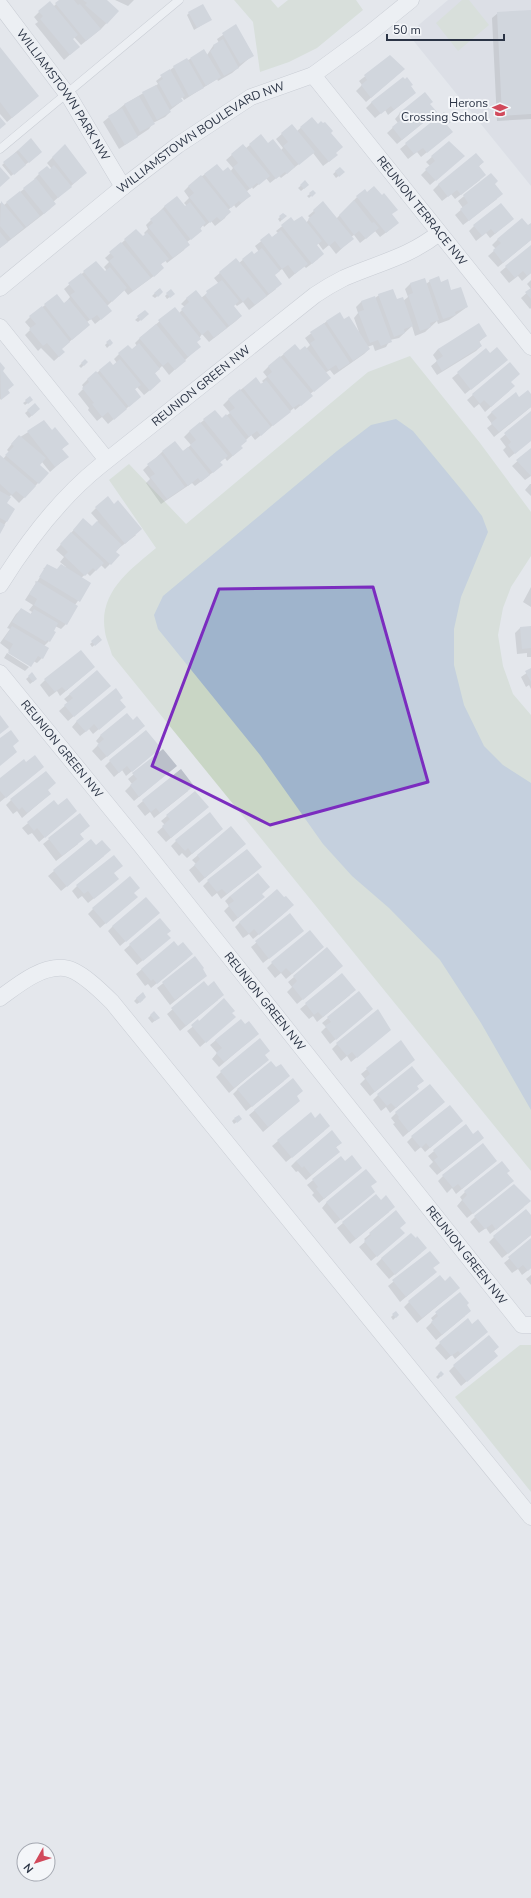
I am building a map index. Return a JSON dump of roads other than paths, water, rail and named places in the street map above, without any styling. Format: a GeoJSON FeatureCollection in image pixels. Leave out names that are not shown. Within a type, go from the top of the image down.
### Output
{"type":"FeatureCollection","features":[{"type":"Feature","properties":{"kind":"street","name":"WILLIAMSTOWN BOULEVARD NW"},"geometry":{"type":"LineString","coordinates":[[0,288],[123,187],[178,145],[251,97],[313,75],[369,34],[411,0]]}},
{"type":"Feature","properties":{"kind":"street","name":"WILLIAMSTOWN PARK NW"},"geometry":{"type":"LineString","coordinates":[[3,3],[66,94],[123,187]]}},
{"type":"Feature","properties":{"kind":"street","name":"REUNION TERRACE NW"},"geometry":{"type":"LineString","coordinates":[[313,75],[531,347]]}},
{"type":"Feature","properties":{"kind":"street","name":"REUNION GREEN NW"},"geometry":{"type":"LineString","coordinates":[[0,584],[46,519],[68,494],[108,460],[315,295],[344,278],[398,258],[423,246],[439,233]]}},
{"type":"Feature","properties":{"kind":"street"},"geometry":{"type":"LineString","coordinates":[[0,326],[108,460]]}},
{"type":"Feature","properties":{"kind":"street","name":"REUNION GREEN NW"},"geometry":{"type":"LineString","coordinates":[[0,673],[142,847],[522,1325],[531,1325]]}},
{"type":"Feature","properties":{"kind":"street"},"geometry":{"type":"LineString","coordinates":[[0,998],[23,981],[45,971],[65,968],[91,981],[112,1002],[531,1517]]}},
{"type":"Feature","properties":{"kind":"lane"},"geometry":{"type":"LineString","coordinates":[[0,149],[179,0]]}},
{"type":"Feature","properties":{"kind":"water"},"geometry":{"type":"Polygon","coordinates":[[[396,419],[413,431],[465,494],[482,516],[488,532],[461,597],[454,629],[454,665],[464,705],[484,746],[503,765],[531,783],[531,1110],[481,1023],[440,960],[389,908],[352,876],[323,844],[260,755],[158,629],[154,615],[163,596],[337,451],[371,425],[396,419]]]}},
{"type":"Feature","properties":{"kind":"place","name":"Herons Crossing School"},"geometry":{"type":"Point","coordinates":[500,110]}}]}
